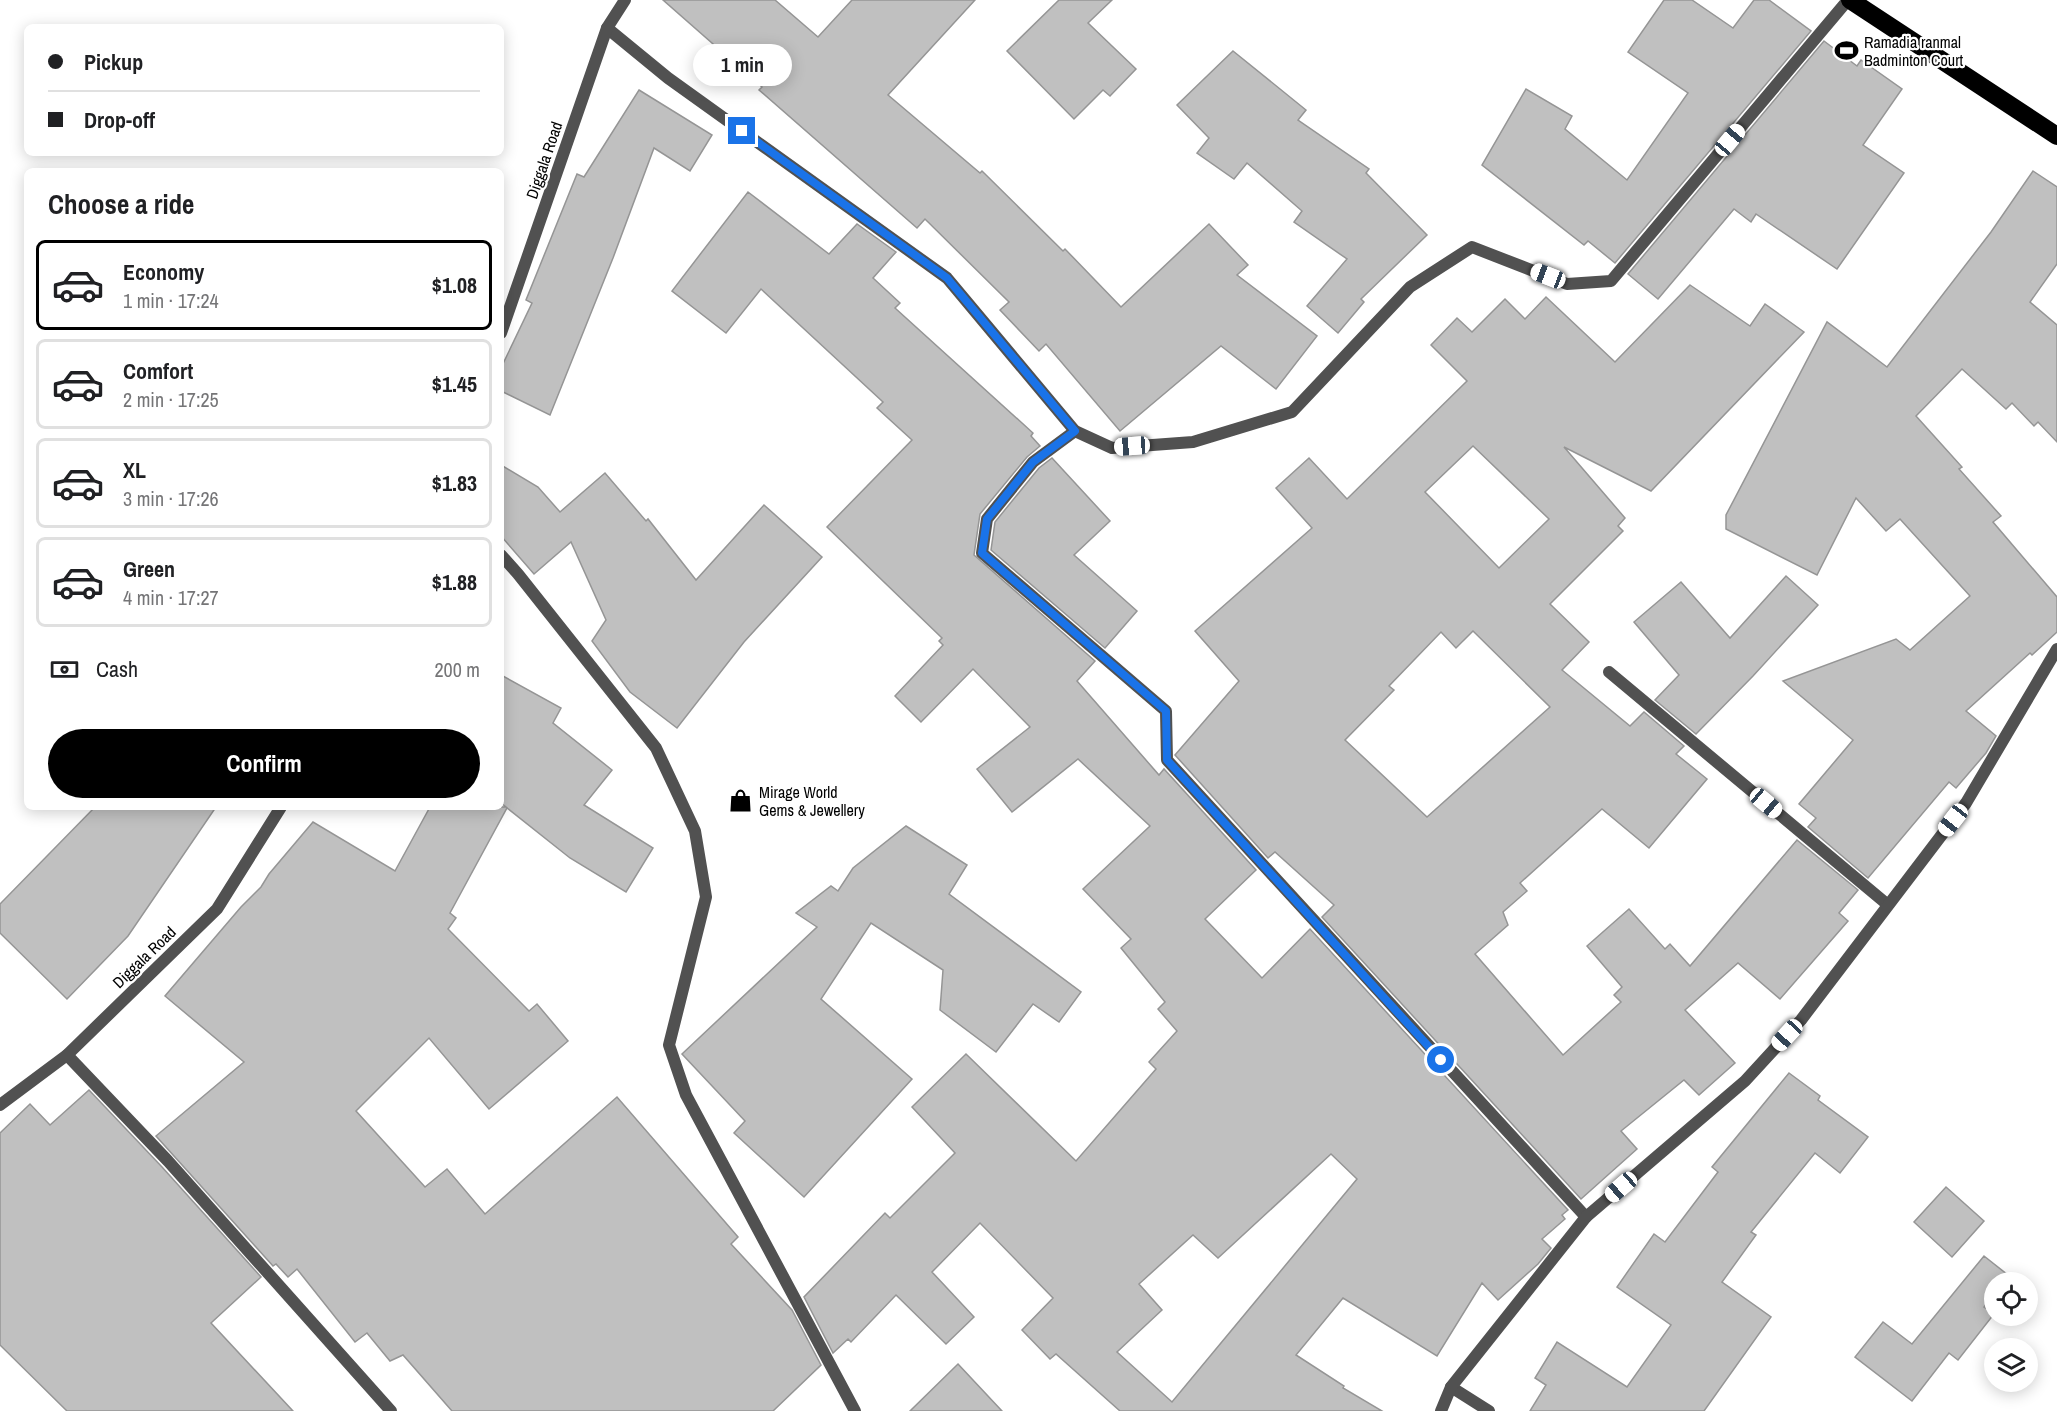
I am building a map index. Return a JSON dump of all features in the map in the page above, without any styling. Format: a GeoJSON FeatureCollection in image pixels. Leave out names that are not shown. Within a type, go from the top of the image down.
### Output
{"type":"FeatureCollection","features":[{"type":"Feature","properties":{"kind":"highway"},"geometry":{"type":"LineString","coordinates":[[1849,0],[2057,136]]}},
{"type":"Feature","properties":{"kind":"street","name":"Diggala Road"},"geometry":{"type":"LineString","coordinates":[[504,324],[608,28],[625,0]]}},
{"type":"Feature","properties":{"kind":"street"},"geometry":{"type":"LineString","coordinates":[[608,28],[668,78],[947,278],[1075,431],[1112,448],[1193,442],[1292,412],[1410,287],[1473,247],[1567,284],[1611,281],[1849,0]]}},
{"type":"Feature","properties":{"kind":"street"},"geometry":{"type":"LineString","coordinates":[[1075,431],[1033,462],[987,519],[982,553],[1166,711],[1167,760],[1586,1217]]}},
{"type":"Feature","properties":{"kind":"street"},"geometry":{"type":"LineString","coordinates":[[504,558],[656,748],[695,831],[706,897],[669,1045],[686,1095],[855,1411]]}},
{"type":"Feature","properties":{"kind":"street"},"geometry":{"type":"LineString","coordinates":[[1441,1411],[1451,1387],[1586,1217],[1745,1080],[1801,1020],[1966,803],[2057,649]]}},
{"type":"Feature","properties":{"kind":"street"},"geometry":{"type":"LineString","coordinates":[[1609,672],[1888,906]]}},
{"type":"Feature","properties":{"kind":"street","name":"Diggala Road"},"geometry":{"type":"LineString","coordinates":[[0,1105],[68,1054],[217,909],[279,810]]}},
{"type":"Feature","properties":{"kind":"street"},"geometry":{"type":"LineString","coordinates":[[68,1054],[168,1161],[391,1411]]}},
{"type":"Feature","properties":{"kind":"street"},"geometry":{"type":"LineString","coordinates":[[1451,1387],[1489,1411]]}},
{"type":"Feature","properties":{"kind":"building"},"geometry":{"type":"Polygon","coordinates":[[[663,0],[775,0],[818,37],[852,0],[975,0],[888,95],[980,173],[982,171],[1063,251],[1065,249],[1121,307],[1209,224],[1248,265],[1237,275],[1317,336],[1276,389],[1221,346],[1120,431],[1046,344],[1039,351],[1000,310],[1009,302],[925,219],[917,228],[759,90],[762,87],[663,0]]]}},
{"type":"Feature","properties":{"kind":"building"},"geometry":{"type":"Polygon","coordinates":[[[1059,0],[1112,0],[1088,23],[1136,69],[1110,96],[1103,90],[1074,119],[1007,51],[1059,0]]]}},
{"type":"Feature","properties":{"kind":"building"},"geometry":{"type":"Polygon","coordinates":[[[1664,0],[1692,0],[1733,28],[1754,0],[1769,0],[1811,31],[1615,263],[1588,241],[1584,245],[1482,165],[1526,89],[1572,116],[1565,129],[1627,180],[1688,93],[1628,52],[1664,0]]]}},
{"type":"Feature","properties":{"kind":"building"},"geometry":{"type":"Polygon","coordinates":[[[1824,41],[1857,66],[1861,60],[1902,89],[1863,145],[1904,173],[1837,269],[1756,214],[1751,222],[1734,209],[1658,299],[1628,274],[1824,41]]]}},
{"type":"Feature","properties":{"kind":"building"},"geometry":{"type":"Polygon","coordinates":[[[1233,51],[1306,110],[1298,120],[1369,169],[1366,173],[1427,235],[1361,299],[1364,302],[1338,333],[1307,306],[1347,259],[1294,222],[1302,211],[1247,163],[1234,179],[1197,153],[1209,138],[1177,105],[1233,51]]]}},
{"type":"Feature","properties":{"kind":"building"},"geometry":{"type":"Polygon","coordinates":[[[639,90],[712,135],[690,171],[654,148],[550,415],[504,392],[504,362],[532,303],[526,300],[577,174],[584,177],[639,90]]]}},
{"type":"Feature","properties":{"kind":"building"},"geometry":{"type":"Polygon","coordinates":[[[2033,171],[2057,187],[2057,264],[2030,302],[2057,325],[2057,442],[2038,422],[2034,426],[2012,403],[2006,409],[1962,369],[1916,416],[1962,467],[1959,469],[2001,516],[1993,522],[2057,597],[2057,632],[2032,655],[2030,653],[1966,711],[1996,736],[1986,753],[1956,788],[1949,782],[1868,878],[1808,827],[1816,818],[1799,804],[1853,740],[1783,681],[1896,639],[1910,650],[1970,596],[1900,519],[1886,531],[1856,498],[1817,575],[1726,529],[1726,515],[1827,322],[1887,367],[1991,232],[2033,171]]]}},
{"type":"Feature","properties":{"kind":"building"},"geometry":{"type":"Polygon","coordinates":[[[748,192],[829,254],[857,224],[896,252],[873,278],[900,303],[895,308],[1033,433],[1031,436],[1040,446],[1027,457],[980,514],[974,555],[1095,661],[1077,681],[1159,775],[1164,769],[1256,870],[1205,919],[1262,978],[1310,929],[1568,1210],[1562,1215],[1565,1219],[1542,1239],[1551,1248],[1538,1264],[1498,1300],[1482,1283],[1437,1356],[1343,1298],[1296,1355],[1344,1386],[1343,1388],[1382,1411],[1120,1411],[1056,1354],[1050,1359],[1022,1330],[1053,1298],[980,1223],[932,1272],[974,1317],[946,1344],[896,1295],[851,1342],[848,1339],[833,1353],[804,1297],[885,1213],[890,1218],[955,1153],[912,1107],[966,1054],[1076,1161],[1156,1069],[1149,1062],[1177,1031],[1158,1009],[1165,1002],[1121,948],[1131,939],[1083,889],[1150,826],[1078,759],[1012,812],[977,769],[1030,727],[973,669],[921,722],[895,696],[943,645],[939,641],[942,638],[827,527],[912,440],[877,408],[883,402],[761,289],[726,333],[672,291],[748,192]],[[1331,1154],[1218,1258],[1193,1235],[1139,1284],[1162,1310],[1117,1352],[1172,1402],[1357,1179],[1331,1154]]]}},
{"type":"Feature","properties":{"kind":"building"},"geometry":{"type":"Polygon","coordinates":[[[1690,285],[1750,326],[1765,304],[1804,332],[1651,491],[1564,447],[1625,518],[1618,526],[1623,531],[1550,604],[1589,642],[1562,670],[1630,726],[1644,712],[1684,746],[1676,754],[1707,779],[1649,848],[1602,809],[1520,883],[1527,891],[1503,912],[1508,925],[1475,954],[1563,1055],[1621,1002],[1614,995],[1622,987],[1587,946],[1629,909],[1665,949],[1670,944],[1690,966],[1797,840],[1858,890],[1839,913],[1848,921],[1780,999],[1738,963],[1685,1010],[1735,1063],[1699,1095],[1684,1080],[1621,1131],[1637,1149],[1581,1199],[1322,917],[1334,905],[1275,852],[1268,858],[1175,755],[1239,681],[1195,631],[1312,528],[1276,488],[1309,458],[1347,499],[1467,381],[1431,345],[1457,318],[1472,332],[1505,299],[1525,319],[1546,297],[1615,362],[1690,285]],[[1473,446],[1425,492],[1499,568],[1549,519],[1473,446]],[[1473,631],[1456,648],[1441,632],[1389,686],[1394,690],[1345,740],[1427,817],[1550,707],[1473,631]]]}},
{"type":"Feature","properties":{"kind":"building"},"geometry":{"type":"Polygon","coordinates":[[[1052,458],[1110,521],[1074,555],[1137,611],[1105,648],[991,550],[995,522],[1039,468],[1052,458]]]}},
{"type":"Feature","properties":{"kind":"building"},"geometry":{"type":"Polygon","coordinates":[[[504,467],[538,487],[560,512],[605,473],[646,521],[648,519],[696,580],[764,505],[822,557],[744,642],[677,728],[630,692],[592,641],[606,620],[571,542],[534,574],[504,539],[504,467]]]}},
{"type":"Feature","properties":{"kind":"building"},"geometry":{"type":"Polygon","coordinates":[[[1786,576],[1818,605],[1696,734],[1655,700],[1679,675],[1634,622],[1681,582],[1730,638],[1786,576]]]}},
{"type":"Feature","properties":{"kind":"building"},"geometry":{"type":"Polygon","coordinates":[[[504,677],[561,708],[553,723],[612,770],[584,805],[653,848],[626,892],[570,858],[507,808],[450,913],[456,918],[448,929],[529,1011],[537,1004],[568,1041],[489,1109],[429,1038],[356,1111],[425,1187],[447,1169],[485,1214],[617,1097],[738,1237],[731,1244],[792,1310],[821,1365],[773,1411],[452,1411],[403,1355],[390,1361],[367,1333],[355,1342],[297,1269],[288,1277],[276,1264],[273,1266],[156,1136],[244,1062],[165,996],[261,887],[269,874],[313,822],[395,871],[428,810],[504,810],[506,807],[504,805],[504,677]]]}},
{"type":"Feature","properties":{"kind":"building"},"geometry":{"type":"Polygon","coordinates":[[[92,810],[214,810],[128,936],[67,999],[0,933],[0,904],[92,810]]]}},
{"type":"Feature","properties":{"kind":"building"},"geometry":{"type":"Polygon","coordinates":[[[906,826],[967,865],[949,894],[1081,992],[1059,1022],[1033,1004],[996,1052],[940,1010],[943,970],[871,923],[821,999],[912,1079],[804,1197],[734,1133],[745,1121],[682,1054],[817,927],[796,913],[831,886],[838,891],[853,868],[906,826]]]}},
{"type":"Feature","properties":{"kind":"building"},"geometry":{"type":"Polygon","coordinates":[[[1789,1073],[1820,1096],[1818,1100],[1868,1137],[1840,1173],[1815,1153],[1751,1232],[1756,1235],[1722,1282],[1771,1317],[1704,1411],[1530,1411],[1546,1385],[1535,1378],[1557,1342],[1627,1387],[1671,1325],[1617,1287],[1654,1234],[1665,1242],[1718,1172],[1712,1167],[1789,1073]]]}},
{"type":"Feature","properties":{"kind":"building"},"geometry":{"type":"Polygon","coordinates":[[[89,1090],[261,1277],[211,1323],[293,1411],[67,1411],[0,1345],[0,1133],[30,1104],[50,1125],[89,1090]]]}},
{"type":"Feature","properties":{"kind":"building"},"geometry":{"type":"Polygon","coordinates":[[[1946,1187],[1984,1221],[1952,1257],[1914,1222],[1946,1187]]]}},
{"type":"Feature","properties":{"kind":"building"},"geometry":{"type":"Polygon","coordinates":[[[1984,1256],[2004,1272],[1984,1272],[1985,1326],[1958,1360],[1949,1353],[1912,1401],[1855,1357],[1883,1322],[1912,1344],[1984,1256]]]}},
{"type":"Feature","properties":{"kind":"building"},"geometry":{"type":"Polygon","coordinates":[[[958,1364],[1002,1411],[910,1411],[958,1364]]]}},
{"type":"Feature","properties":{"kind":"place","name":"Ramadia ranmal Badminton Court"},"geometry":{"type":"Point","coordinates":[1846,51]}},
{"type":"Feature","properties":{"kind":"place","name":"Mirage World Gems & Jewellery"},"geometry":{"type":"Point","coordinates":[741,801]}},
{"type":"Feature","properties":{"kind":"route"},"geometry":{"type":"LineString","coordinates":[[742,131],[947,278],[1075,431],[1033,462],[987,519],[982,553],[1166,711],[1167,760],[1441,1060]]}}]}
